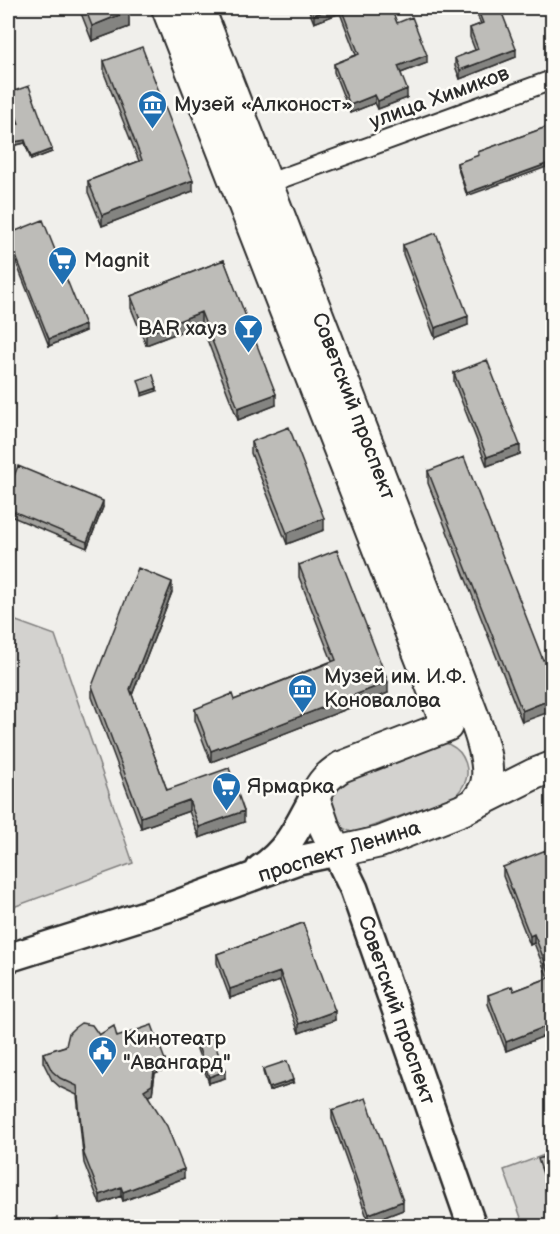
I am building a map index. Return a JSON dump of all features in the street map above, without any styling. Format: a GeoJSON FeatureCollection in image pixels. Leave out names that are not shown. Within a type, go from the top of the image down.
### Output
{"type":"FeatureCollection","features":[{"type":"Feature","properties":{"kind":"main road","name":"Советский проспект"},"geometry":{"type":"LineString","coordinates":[[167,8],[447,726]]}},
{"type":"Feature","properties":{"kind":"main road","name":"Советский проспект"},"geometry":{"type":"LineString","coordinates":[[199,8],[485,750],[488,769],[486,783],[482,794],[474,804]]}},
{"type":"Feature","properties":{"kind":"main road","name":"проспект Ленина"},"geometry":{"type":"LineString","coordinates":[[241,881],[263,867],[291,840],[322,782],[329,775],[341,767],[447,726],[519,773],[543,771]]}},
{"type":"Feature","properties":{"kind":"main road","name":"проспект Ленина"},"geometry":{"type":"LineString","coordinates":[[8,958],[167,908],[298,860],[380,842],[474,804],[543,771]]}},
{"type":"Feature","properties":{"kind":"main road","name":"Советский проспект"},"geometry":{"type":"LineString","coordinates":[[314,797],[324,826],[354,889],[472,1227]]}},
{"type":"Feature","properties":{"kind":"street","name":"улица Химиков"},"geometry":{"type":"LineString","coordinates":[[240,194],[552,80]]}},
{"type":"Feature","properties":{"kind":"shaded area"},"geometry":{"type":"Polygon","coordinates":[[[8,618],[55,635],[133,863],[8,909],[8,618]]]}},
{"type":"Feature","properties":{"kind":"shaded area"},"geometry":{"type":"Polygon","coordinates":[[[441,742],[460,752],[466,763],[466,781],[454,797],[353,833],[339,826],[328,792],[332,784],[441,742]]]}},
{"type":"Feature","properties":{"kind":"shaded area"},"geometry":{"type":"Polygon","coordinates":[[[552,1152],[552,1226],[524,1226],[504,1170],[552,1152]]]}},
{"type":"Feature","properties":{"kind":"building"},"geometry":{"type":"Polygon","coordinates":[[[85,8],[128,8],[129,11],[92,26],[85,8]]]}},
{"type":"Feature","properties":{"kind":"building"},"geometry":{"type":"Polygon","coordinates":[[[311,8],[332,8],[314,15],[311,8]]]}},
{"type":"Feature","properties":{"kind":"building"},"geometry":{"type":"Polygon","coordinates":[[[341,8],[391,8],[397,23],[412,17],[427,55],[398,66],[407,89],[378,101],[375,95],[350,105],[334,64],[359,54],[341,8]]]}},
{"type":"Feature","properties":{"kind":"building"},"geometry":{"type":"Polygon","coordinates":[[[477,8],[500,8],[516,49],[460,70],[455,58],[478,49],[470,28],[483,23],[477,8]]]}},
{"type":"Feature","properties":{"kind":"building"},"geometry":{"type":"Polygon","coordinates":[[[142,47],[193,180],[102,215],[88,181],[142,160],[104,61],[142,47]]]}},
{"type":"Feature","properties":{"kind":"building"},"geometry":{"type":"Polygon","coordinates":[[[29,86],[52,149],[31,157],[25,140],[8,143],[8,126],[19,124],[8,93],[29,86]]]}},
{"type":"Feature","properties":{"kind":"building"},"geometry":{"type":"Polygon","coordinates":[[[552,125],[552,162],[467,193],[457,163],[479,155],[478,152],[552,125]]]}},
{"type":"Feature","properties":{"kind":"building"},"geometry":{"type":"Polygon","coordinates":[[[43,220],[85,325],[49,339],[8,236],[8,234],[43,220]]]}},
{"type":"Feature","properties":{"kind":"building"},"geometry":{"type":"Polygon","coordinates":[[[436,233],[468,316],[435,328],[403,245],[436,233]]]}},
{"type":"Feature","properties":{"kind":"building"},"geometry":{"type":"Polygon","coordinates":[[[224,260],[276,394],[238,408],[201,312],[146,334],[131,296],[224,260]]]}},
{"type":"Feature","properties":{"kind":"building"},"geometry":{"type":"Polygon","coordinates":[[[487,360],[520,445],[487,457],[454,373],[487,360]]]}},
{"type":"Feature","properties":{"kind":"building"},"geometry":{"type":"Polygon","coordinates":[[[153,375],[157,388],[142,393],[138,380],[153,375]]]}},
{"type":"Feature","properties":{"kind":"building"},"geometry":{"type":"Polygon","coordinates":[[[552,404],[552,421],[547,406],[552,404]]]}},
{"type":"Feature","properties":{"kind":"building"},"geometry":{"type":"Polygon","coordinates":[[[289,427],[324,518],[287,533],[251,442],[289,427]]]}},
{"type":"Feature","properties":{"kind":"building"},"geometry":{"type":"Polygon","coordinates":[[[464,457],[543,660],[552,656],[552,699],[522,711],[428,471],[464,457]]]}},
{"type":"Feature","properties":{"kind":"building"},"geometry":{"type":"Polygon","coordinates":[[[18,466],[103,501],[87,542],[8,509],[8,491],[18,466]]]}},
{"type":"Feature","properties":{"kind":"building"},"geometry":{"type":"Polygon","coordinates":[[[337,550],[388,682],[211,751],[195,709],[232,694],[234,700],[336,660],[299,565],[337,550]]]}},
{"type":"Feature","properties":{"kind":"building"},"geometry":{"type":"Polygon","coordinates":[[[138,568],[172,582],[130,689],[167,790],[229,768],[244,811],[199,827],[189,800],[141,817],[92,686],[138,568]]]}},
{"type":"Feature","properties":{"kind":"building"},"geometry":{"type":"Polygon","coordinates":[[[546,850],[552,867],[552,1024],[506,1042],[488,995],[512,986],[514,991],[551,977],[534,934],[530,936],[503,867],[546,850]]]}},
{"type":"Feature","properties":{"kind":"building"},"geometry":{"type":"Polygon","coordinates":[[[303,923],[335,1011],[299,1024],[280,972],[230,989],[217,954],[303,923]]]}},
{"type":"Feature","properties":{"kind":"building"},"geometry":{"type":"Polygon","coordinates":[[[81,1023],[92,1025],[99,1035],[114,1026],[117,1037],[152,1025],[165,1060],[155,1064],[152,1085],[144,1090],[167,1126],[184,1169],[123,1192],[121,1187],[100,1195],[84,1154],[77,1086],[60,1078],[52,1071],[43,1053],[66,1046],[69,1033],[81,1023]]]}},
{"type":"Feature","properties":{"kind":"building"},"geometry":{"type":"Polygon","coordinates":[[[212,1037],[225,1071],[209,1077],[197,1043],[212,1037]]]}},
{"type":"Feature","properties":{"kind":"building"},"geometry":{"type":"Polygon","coordinates":[[[287,1061],[293,1080],[269,1088],[263,1069],[287,1061]]]}},
{"type":"Feature","properties":{"kind":"building"},"geometry":{"type":"Polygon","coordinates":[[[366,1098],[403,1201],[369,1214],[332,1110],[366,1098]]]}},
{"type":"Feature","properties":{"kind":"building"},"geometry":{"type":"Polygon","coordinates":[[[552,1154],[552,1177],[545,1180],[538,1159],[552,1154]]]}},
{"type":"Feature","properties":{"kind":"building"},"geometry":{"type":"Polygon","coordinates":[[[57,1218],[60,1227],[43,1227],[42,1224],[57,1218]]]}},
{"type":"Feature","properties":{"kind":"place","name":"Музей «Алконост»"},"geometry":{"type":"Point","coordinates":[153,130]}},
{"type":"Feature","properties":{"kind":"place","name":"Magnit"},"geometry":{"type":"Point","coordinates":[63,286]}},
{"type":"Feature","properties":{"kind":"place","name":"BAR хауз"},"geometry":{"type":"Point","coordinates":[248,354]}},
{"type":"Feature","properties":{"kind":"place","name":"Музей им. И.Ф. Коновалова"},"geometry":{"type":"Point","coordinates":[303,714]}},
{"type":"Feature","properties":{"kind":"place","name":"Ярмарка"},"geometry":{"type":"Point","coordinates":[226,812]}},
{"type":"Feature","properties":{"kind":"place","name":"Кинотеатр \"Авангард\""},"geometry":{"type":"Point","coordinates":[102,1076]}}]}
